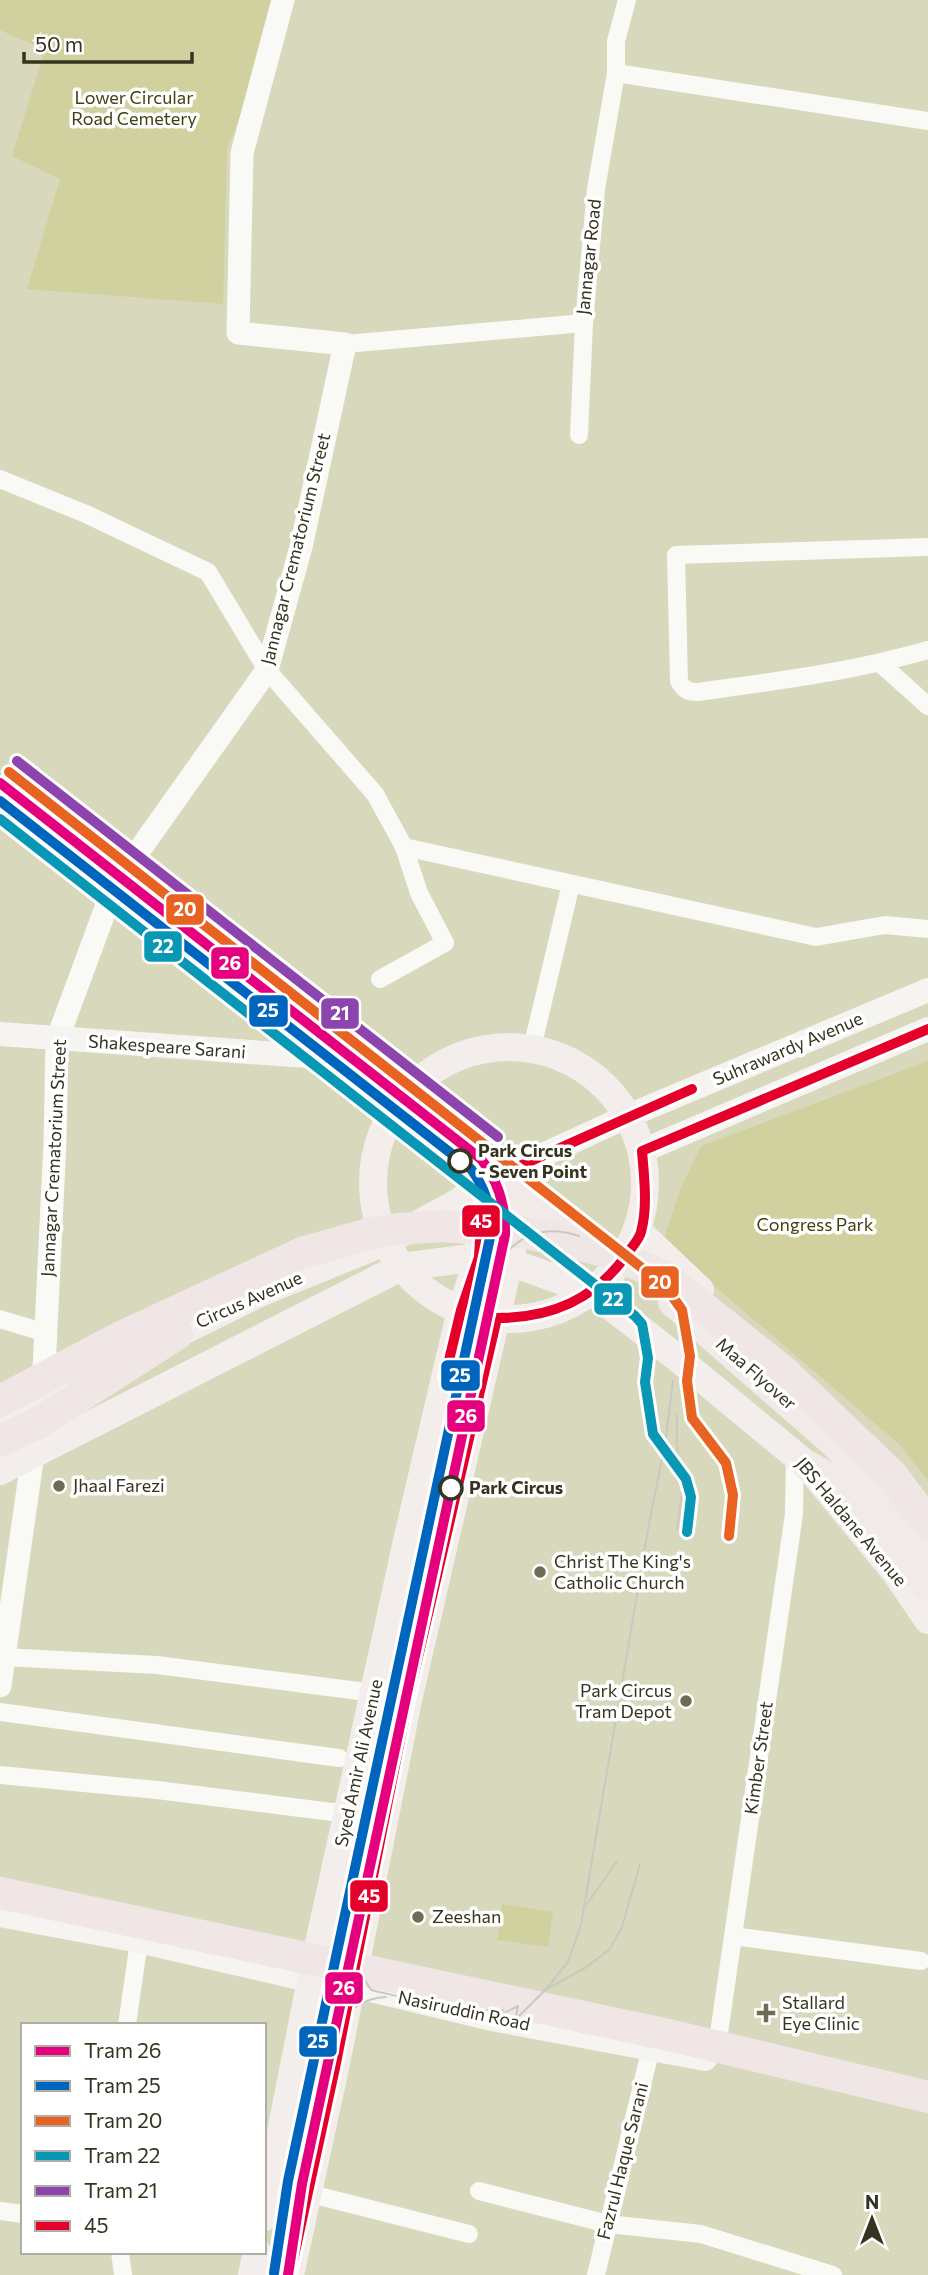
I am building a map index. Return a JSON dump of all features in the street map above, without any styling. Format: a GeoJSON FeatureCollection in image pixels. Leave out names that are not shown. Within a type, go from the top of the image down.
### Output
{"type":"FeatureCollection","features":[{"type":"Feature","properties":{"kind":"highway","name":"Maa Flyover"},"geometry":{"type":"LineString","coordinates":[[489,1181],[619,1263],[675,1304],[831,1440],[889,1498],[928,1546]]}},
{"type":"Feature","properties":{"kind":"highway"},"geometry":{"type":"LineString","coordinates":[[0,1401],[121,1337],[302,1253],[376,1232],[399,1229],[442,1226],[527,1233],[617,1255],[665,1277],[785,1373],[891,1474],[928,1522]]}},
{"type":"Feature","properties":{"kind":"highway"},"geometry":{"type":"LineString","coordinates":[[0,1441],[38,1423],[177,1334]]}},
{"type":"Feature","properties":{"kind":"highway"},"geometry":{"type":"LineString","coordinates":[[801,1460],[843,1486],[898,1547],[928,1587]]}},
{"type":"Feature","properties":{"kind":"highway"},"geometry":{"type":"LineString","coordinates":[[0,1893],[647,2030],[928,2096]]}},
{"type":"Feature","properties":{"kind":"main road"},"geometry":{"type":"LineString","coordinates":[[0,799],[344,1065],[367,1073],[395,1107],[489,1181]]}},
{"type":"Feature","properties":{"kind":"main road","name":"Suhrawardy Avenue"},"geometry":{"type":"LineString","coordinates":[[489,1181],[628,1116],[928,990]]}},
{"type":"Feature","properties":{"kind":"main road","name":"Suhrawardy Avenue"},"geometry":{"type":"LineString","coordinates":[[642,1150],[928,1029]]}},
{"type":"Feature","properties":{"kind":"main road","name":"Shakespeare Sarani"},"geometry":{"type":"LineString","coordinates":[[0,1034],[344,1065]]}},
{"type":"Feature","properties":{"kind":"main road"},"geometry":{"type":"LineString","coordinates":[[495,1046],[533,1048],[571,1061],[603,1084],[628,1116],[642,1150],[645,1190],[641,1234],[615,1271],[577,1301],[551,1312],[524,1318],[497,1318],[461,1310],[428,1293],[401,1267],[385,1242],[373,1201],[372,1166],[381,1132],[395,1107],[424,1074],[458,1056],[495,1046]]}},
{"type":"Feature","properties":{"kind":"main road","name":"Circus Avenue"},"geometry":{"type":"LineString","coordinates":[[0,1417],[112,1361],[177,1334],[262,1292],[385,1242],[457,1203],[489,1181]]}},
{"type":"Feature","properties":{"kind":"main road","name":"Syed Amir Ali Avenue"},"geometry":{"type":"LineString","coordinates":[[266,2207],[311,1980],[409,1532],[461,1310],[479,1257],[489,1181]]}},
{"type":"Feature","properties":{"kind":"main road","name":"Syed Amir Ali Avenue"},"geometry":{"type":"LineString","coordinates":[[290,2275],[335,2068],[408,1700],[513,1244],[513,1214],[507,1197],[489,1181]]}},
{"type":"Feature","properties":{"kind":"main road","name":"Maa Flyover"},"geometry":{"type":"LineString","coordinates":[[641,1234],[853,1433],[903,1476],[928,1510]]}},
{"type":"Feature","properties":{"kind":"main road","name":"JBS Haldane Avenue"},"geometry":{"type":"LineString","coordinates":[[401,1267],[479,1257],[509,1262],[591,1291],[801,1460],[896,1573],[928,1620]]}},
{"type":"Feature","properties":{"kind":"main road","name":"Circus Avenue"},"geometry":{"type":"LineString","coordinates":[[0,1471],[401,1267]]}},
{"type":"Feature","properties":{"kind":"main road","name":"Nasiruddin Road"},"geometry":{"type":"LineString","coordinates":[[0,1915],[139,1941],[350,1989],[371,1990],[492,2019],[651,2048],[928,2105]]}},
{"type":"Feature","properties":{"kind":"main road"},"geometry":{"type":"LineString","coordinates":[[296,2062],[335,2068]]}},
{"type":"Feature","properties":{"kind":"main road"},"geometry":{"type":"LineString","coordinates":[[252,2275],[257,2254]]}},
{"type":"Feature","properties":{"kind":"street"},"geometry":{"type":"LineString","coordinates":[[283,0],[242,153],[238,333],[345,344]]}},
{"type":"Feature","properties":{"kind":"street","name":"Jannagar Road"},"geometry":{"type":"LineString","coordinates":[[345,344],[584,323],[596,189],[616,73],[616,40],[627,0]]}},
{"type":"Feature","properties":{"kind":"street"},"geometry":{"type":"LineString","coordinates":[[616,73],[928,121]]}},
{"type":"Feature","properties":{"kind":"street"},"geometry":{"type":"LineString","coordinates":[[579,435],[584,323]]}},
{"type":"Feature","properties":{"kind":"street","name":"Jannagar Crematorium Street"},"geometry":{"type":"LineString","coordinates":[[43,1395],[57,1040],[114,886],[267,670],[301,547],[345,344]]}},
{"type":"Feature","properties":{"kind":"street"},"geometry":{"type":"LineString","coordinates":[[0,479],[86,514],[208,572],[267,670],[375,793],[404,847],[419,893],[445,943],[380,978]]}},
{"type":"Feature","properties":{"kind":"street"},"geometry":{"type":"LineString","coordinates":[[928,547],[676,555],[679,681],[682,688],[689,692],[760,684],[881,664],[928,650]]}},
{"type":"Feature","properties":{"kind":"street"},"geometry":{"type":"LineString","coordinates":[[881,664],[928,706]]}},
{"type":"Feature","properties":{"kind":"street"},"geometry":{"type":"LineString","coordinates":[[404,847],[816,937],[885,925],[928,929]]}},
{"type":"Feature","properties":{"kind":"street"},"geometry":{"type":"LineString","coordinates":[[533,1048],[571,884]]}},
{"type":"Feature","properties":{"kind":"street"},"geometry":{"type":"LineString","coordinates":[[0,1319],[46,1333]]}},
{"type":"Feature","properties":{"kind":"street"},"geometry":{"type":"LineString","coordinates":[[0,1686],[33,1454]]}},
{"type":"Feature","properties":{"kind":"street","name":"Kimber Street"},"geometry":{"type":"LineString","coordinates":[[715,2061],[801,1460]]}},
{"type":"Feature","properties":{"kind":"street"},"geometry":{"type":"LineString","coordinates":[[3,1657],[157,1665],[374,1693]]}},
{"type":"Feature","properties":{"kind":"street"},"geometry":{"type":"LineString","coordinates":[[0,1712],[339,1758]]}},
{"type":"Feature","properties":{"kind":"street"},"geometry":{"type":"LineString","coordinates":[[0,1774],[349,1812]]}},
{"type":"Feature","properties":{"kind":"street"},"geometry":{"type":"LineString","coordinates":[[733,1936],[924,1959],[928,1978]]}},
{"type":"Feature","properties":{"kind":"street"},"geometry":{"type":"LineString","coordinates":[[127,2023],[139,1941]]}},
{"type":"Feature","properties":{"kind":"street","name":"Fazrul Haque Sarani"},"geometry":{"type":"LineString","coordinates":[[596,2275],[651,2048]]}},
{"type":"Feature","properties":{"kind":"street"},"geometry":{"type":"LineString","coordinates":[[479,2191],[608,2224],[701,2234],[826,2274]]}},
{"type":"Feature","properties":{"kind":"street"},"geometry":{"type":"LineString","coordinates":[[307,2193],[469,2234]]}},
{"type":"Feature","properties":{"kind":"street"},"geometry":{"type":"LineString","coordinates":[[0,2211],[21,2214]]}},
{"type":"Feature","properties":{"kind":"street"},"geometry":{"type":"LineString","coordinates":[[120,2254],[123,2275]]}},
{"type":"Feature","properties":{"kind":"green space","name":"Lower Circular Road Cemetery"},"geometry":{"type":"Polygon","coordinates":[[[0,0],[285,0],[227,149],[223,304],[27,289],[60,179],[12,156],[45,50],[0,30],[0,0]]]}},
{"type":"Feature","properties":{"kind":"green space","name":"Congress Park"},"geometry":{"type":"Polygon","coordinates":[[[928,1061],[928,1480],[898,1443],[663,1242],[680,1190],[701,1146],[928,1061]]]}},
{"type":"Feature","properties":{"kind":"green space"},"geometry":{"type":"Polygon","coordinates":[[[502,1904],[553,1912],[548,1947],[497,1940],[502,1904]]]}},
{"type":"Feature","properties":{"kind":"tram line","name":"21"},"geometry":{"type":"LineString","coordinates":[[17,761],[498,1137]]}},
{"type":"Feature","properties":{"kind":"tram line","name":"20"},"geometry":{"type":"LineString","coordinates":[[9,772],[665,1286],[682,1310],[690,1356],[687,1381],[692,1418],[726,1463],[733,1495],[729,1536]]}},
{"type":"Feature","properties":{"kind":"tram line","name":"26"},"geometry":{"type":"LineString","coordinates":[[0,783],[481,1159],[497,1186],[503,1204],[505,1235],[302,2184],[288,2275]]}},
{"type":"Feature","properties":{"kind":"tram line"},"geometry":{"type":"LineString","coordinates":[[0,797],[334,1061],[475,1167],[487,1182],[495,1206],[496,1234],[344,1931],[293,2183],[279,2275]]}},
{"type":"Feature","properties":{"kind":"tram line","name":"25"},"geometry":{"type":"LineString","coordinates":[[0,801],[471,1169],[481,1184],[489,1207],[491,1233],[288,2181],[274,2273]]}},
{"type":"Feature","properties":{"kind":"tram line","name":"22"},"geometry":{"type":"LineString","coordinates":[[0,819],[635,1316],[642,1324],[648,1358],[645,1382],[653,1434],[686,1479],[691,1497],[687,1532]]}},
{"type":"Feature","properties":{"kind":"tram line"},"geometry":{"type":"LineString","coordinates":[[490,1272],[512,1247],[529,1236],[548,1232],[579,1236]]}},
{"type":"Feature","properties":{"kind":"tram line"},"geometry":{"type":"LineString","coordinates":[[545,1990],[568,1962],[581,1925],[665,1444],[673,1381]]}},
{"type":"Feature","properties":{"kind":"tram line"},"geometry":{"type":"LineString","coordinates":[[677,1415],[682,1492],[677,1529]]}},
{"type":"Feature","properties":{"kind":"tram line"},"geometry":{"type":"LineString","coordinates":[[585,1907],[617,1861]]}},
{"type":"Feature","properties":{"kind":"tram line"},"geometry":{"type":"LineString","coordinates":[[346,1937],[350,1956],[371,1990],[453,2007],[503,2010],[492,2019],[518,2006],[515,2020],[545,1990],[585,1968],[609,1950],[622,1927],[640,1864]]}},
{"type":"Feature","properties":{"kind":"tram line"},"geometry":{"type":"LineString","coordinates":[[334,2032],[343,2018],[355,2007],[369,2000],[386,1997]]}},
{"type":"Feature","properties":{"kind":"transit line","name":"45"},"geometry":{"type":"LineString","coordinates":[[290,2275],[335,2068],[408,1700],[497,1318],[553,1310],[586,1294],[614,1270],[641,1232],[645,1202],[642,1151],[928,1029]]}},
{"type":"Feature","properties":{"kind":"transit line","name":"45"},"geometry":{"type":"LineString","coordinates":[[445,1377],[461,1310],[479,1257],[483,1185],[495,1177],[692,1089]]}},
{"type":"Feature","properties":{"kind":"place","name":"Park Circus - Seven Point"},"geometry":{"type":"Point","coordinates":[460,1161]}},
{"type":"Feature","properties":{"kind":"place","name":"Jhaal Farezi"},"geometry":{"type":"Point","coordinates":[59,1486]}},
{"type":"Feature","properties":{"kind":"place","name":"Park Circus"},"geometry":{"type":"Point","coordinates":[451,1488]}},
{"type":"Feature","properties":{"kind":"place","name":"Christ The King's Catholic Church"},"geometry":{"type":"Point","coordinates":[540,1572]}},
{"type":"Feature","properties":{"kind":"place","name":"Park Circus Tram Depot"},"geometry":{"type":"Point","coordinates":[686,1701]}},
{"type":"Feature","properties":{"kind":"place","name":"Zeeshan"},"geometry":{"type":"Point","coordinates":[418,1917]}},
{"type":"Feature","properties":{"kind":"place","name":"Stallard Eye Clinic"},"geometry":{"type":"Point","coordinates":[766,2013]}}]}
